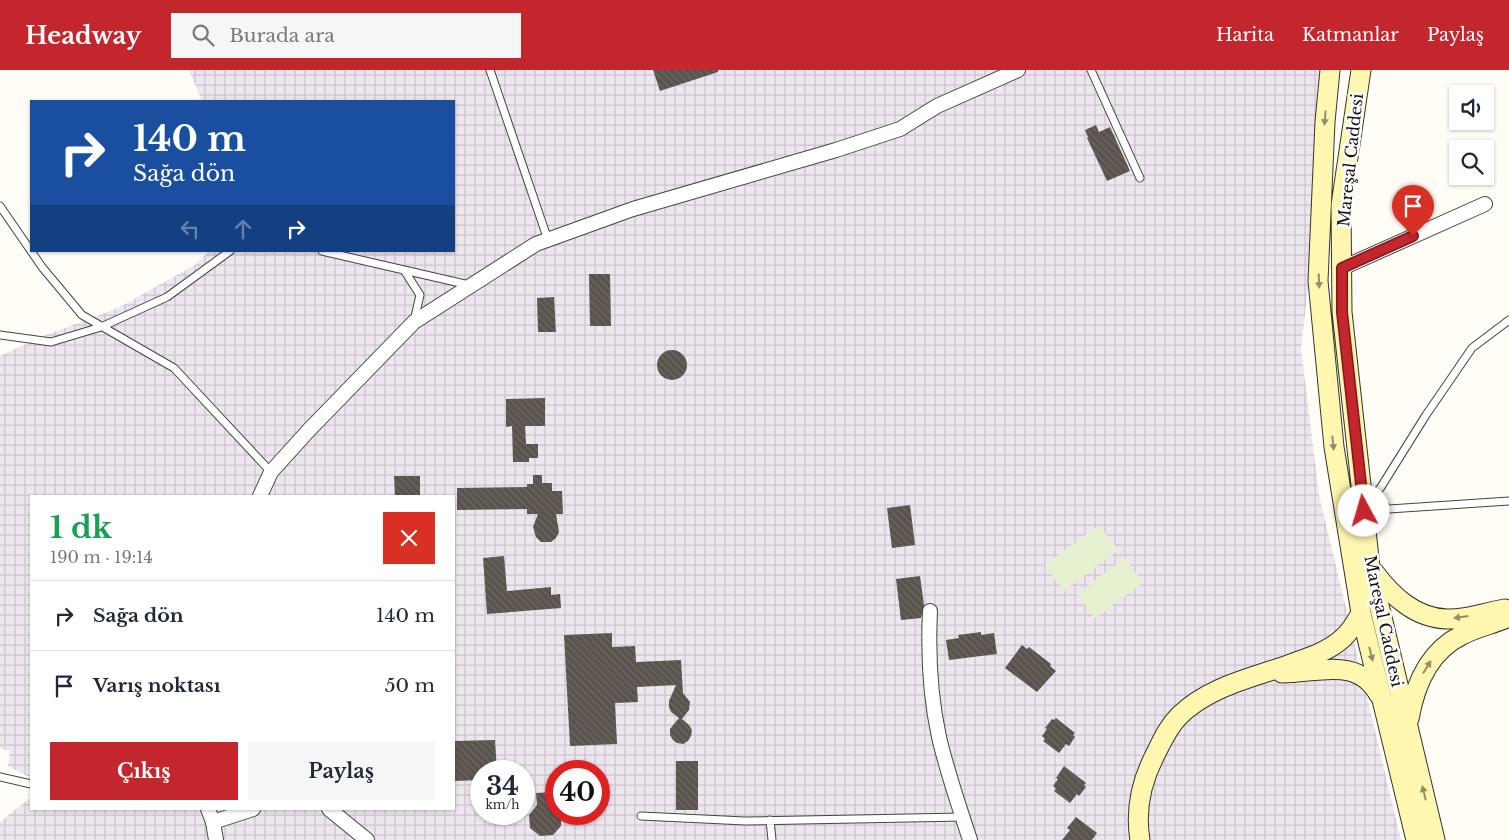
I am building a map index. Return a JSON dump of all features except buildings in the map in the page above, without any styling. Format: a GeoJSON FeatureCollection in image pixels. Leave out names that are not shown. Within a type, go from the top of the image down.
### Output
{"type":"FeatureCollection","features":[{"type":"Feature","properties":{"kind":"street"},"geometry":{"type":"LineString","coordinates":[[260,495],[271,472],[414,322],[536,244],[633,209],[836,150],[900,129],[937,106],[1018,70]]}},
{"type":"Feature","properties":{"kind":"street","name":"Mareşal Caddesi"},"geometry":{"type":"LineString","coordinates":[[1330,70],[1325,122],[1318,281],[1334,447],[1361,612],[1416,840]]}},
{"type":"Feature","properties":{"kind":"street","name":"Mareşal Caddesi"},"geometry":{"type":"LineString","coordinates":[[1361,70],[1341,205],[1342,312],[1368,504],[1370,567],[1435,840]]}},
{"type":"Feature","properties":{"kind":"street"},"geometry":{"type":"LineString","coordinates":[[1342,268],[1485,204]]}},
{"type":"Feature","properties":{"kind":"street"},"geometry":{"type":"LineString","coordinates":[[1370,567],[1395,597],[1419,613],[1432,617],[1462,618],[1509,608]]}},
{"type":"Feature","properties":{"kind":"street"},"geometry":{"type":"LineString","coordinates":[[930,611],[929,650],[939,737],[970,840]]}},
{"type":"Feature","properties":{"kind":"street"},"geometry":{"type":"LineString","coordinates":[[1140,840],[1138,826],[1139,800],[1148,768],[1169,728],[1179,716],[1203,698],[1228,686],[1266,674],[1328,649],[1344,637],[1361,612]]}},
{"type":"Feature","properties":{"kind":"street"},"geometry":{"type":"LineString","coordinates":[[1408,730],[1412,702],[1417,685],[1435,655],[1443,647],[1464,634],[1509,617]]}},
{"type":"Feature","properties":{"kind":"street"},"geometry":{"type":"LineString","coordinates":[[1266,674],[1336,669],[1353,671],[1369,681],[1382,700]]}},
{"type":"Feature","properties":{"kind":"street"},"geometry":{"type":"LineString","coordinates":[[208,810],[213,822],[216,840]]}},
{"type":"Feature","properties":{"kind":"street"},"geometry":{"type":"LineString","coordinates":[[213,822],[250,810]]}},
{"type":"Feature","properties":{"kind":"street"},"geometry":{"type":"LineString","coordinates":[[331,810],[367,840]]}},
{"type":"Feature","properties":{"kind":"lane"},"geometry":{"type":"LineString","coordinates":[[490,70],[548,240]]}},
{"type":"Feature","properties":{"kind":"lane"},"geometry":{"type":"LineString","coordinates":[[1090,70],[1140,178]]}},
{"type":"Feature","properties":{"kind":"lane"},"geometry":{"type":"LineString","coordinates":[[0,206],[30,250]]}},
{"type":"Feature","properties":{"kind":"lane"},"geometry":{"type":"LineString","coordinates":[[32,252],[82,315],[174,368],[271,472]]}},
{"type":"Feature","properties":{"kind":"lane"},"geometry":{"type":"LineString","coordinates":[[0,335],[51,342],[101,327],[167,297],[229,252]]}},
{"type":"Feature","properties":{"kind":"lane"},"geometry":{"type":"LineString","coordinates":[[326,252],[472,285]]}},
{"type":"Feature","properties":{"kind":"lane"},"geometry":{"type":"LineString","coordinates":[[404,270],[420,295],[414,322]]}},
{"type":"Feature","properties":{"kind":"lane"},"geometry":{"type":"LineString","coordinates":[[1509,320],[1472,348],[1368,504],[1389,509],[1509,501]]}},
{"type":"Feature","properties":{"kind":"lane"},"geometry":{"type":"LineString","coordinates":[[0,777],[30,784]]}},
{"type":"Feature","properties":{"kind":"lane"},"geometry":{"type":"LineString","coordinates":[[641,816],[745,821],[963,817]]}},
{"type":"Feature","properties":{"kind":"lane"},"geometry":{"type":"LineString","coordinates":[[770,820],[772,840]]}},
{"type":"Feature","properties":{"kind":"shaded area"},"geometry":{"type":"Polygon","coordinates":[[[189,70],[1335,70],[1324,146],[1301,349],[1319,495],[1401,840],[0,840],[0,822],[30,798],[30,810],[455,810],[455,495],[30,495],[30,777],[8,766],[10,751],[0,748],[0,356],[41,337],[118,308],[195,265],[208,252],[455,252],[455,100],[202,100],[189,70]]]}},
{"type":"Feature","properties":{"kind":"green space"},"geometry":{"type":"Polygon","coordinates":[[[1099,525],[1118,550],[1064,591],[1045,565],[1099,525]]]}},
{"type":"Feature","properties":{"kind":"green space"},"geometry":{"type":"Polygon","coordinates":[[[1125,558],[1143,583],[1095,618],[1077,594],[1125,558]]]}},
{"type":"Feature","properties":{"kind":"route"},"geometry":{"type":"LineString","coordinates":[[1364,511],[1342,312],[1342,268],[1413,236]]}}]}
